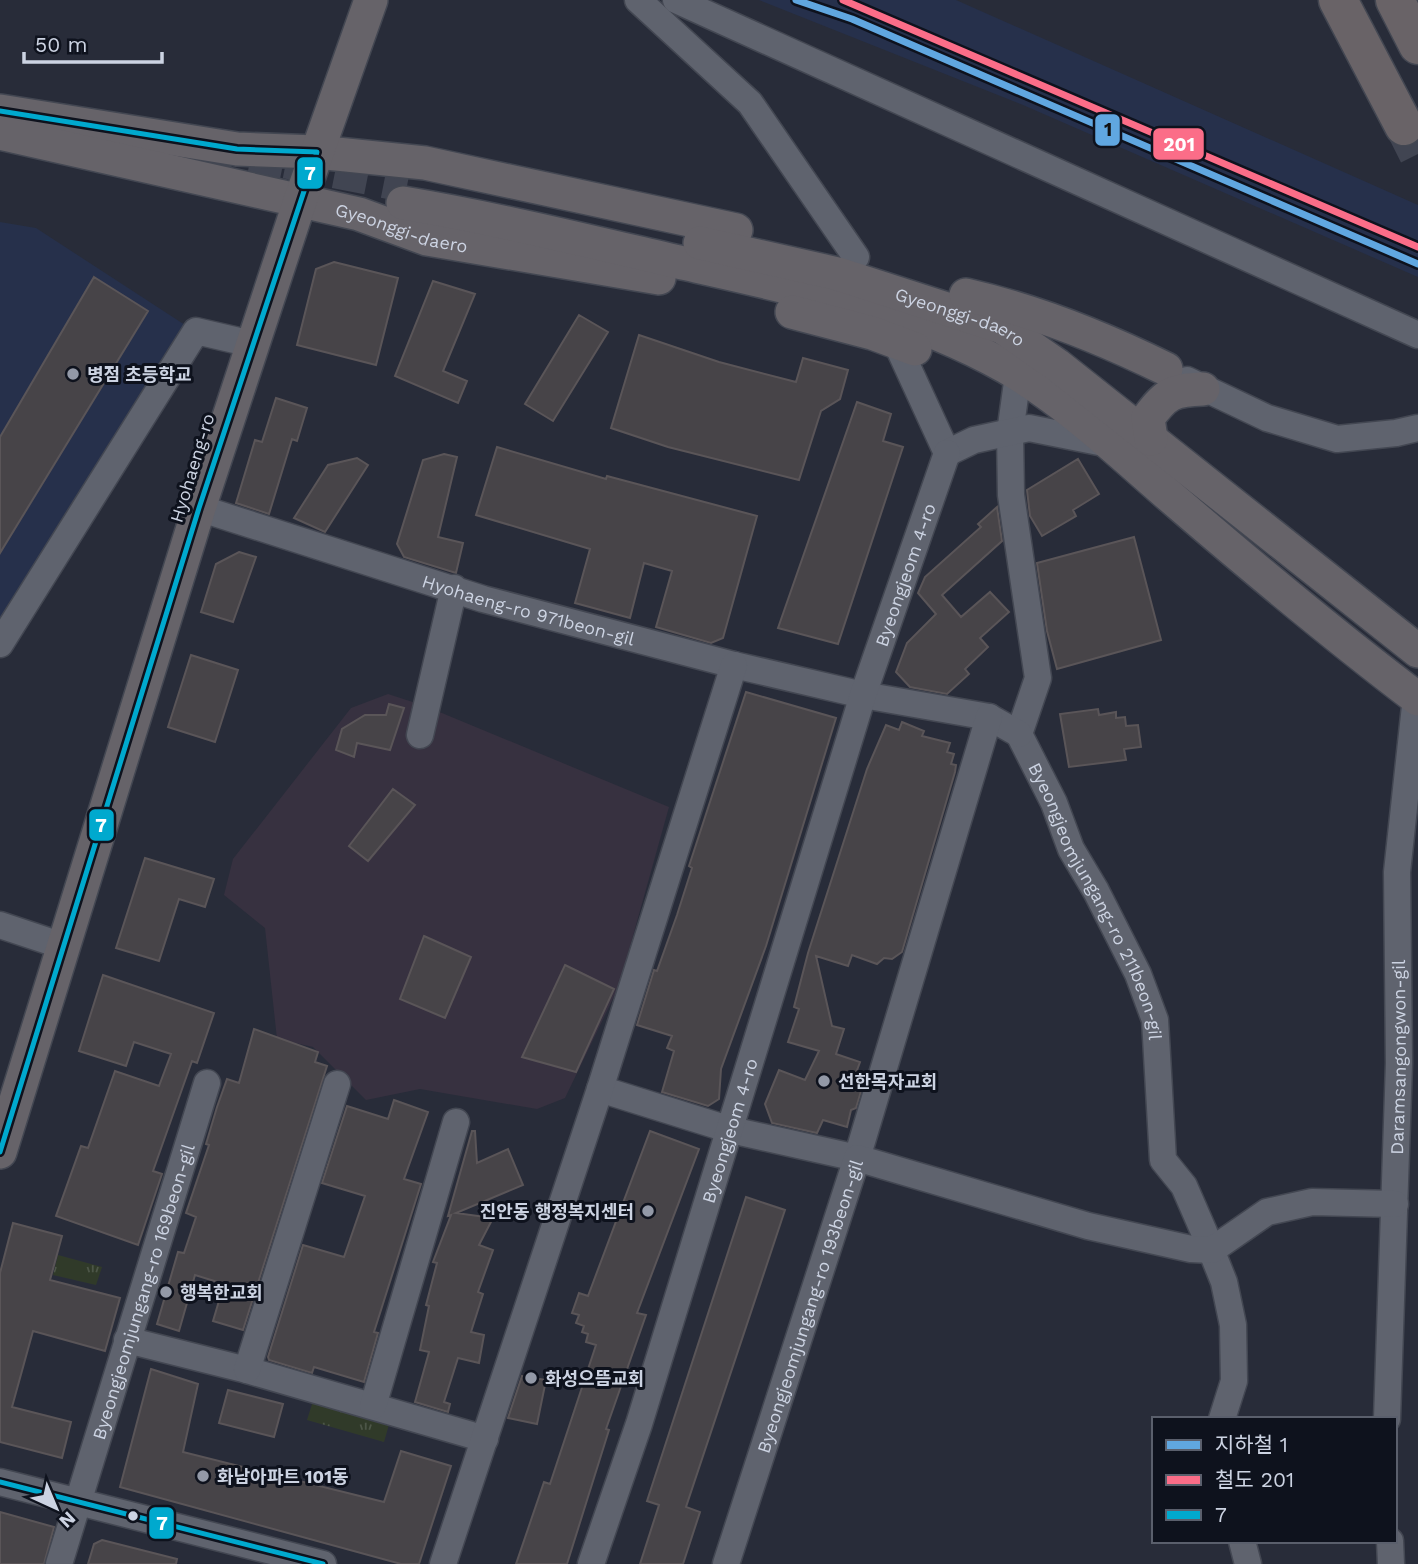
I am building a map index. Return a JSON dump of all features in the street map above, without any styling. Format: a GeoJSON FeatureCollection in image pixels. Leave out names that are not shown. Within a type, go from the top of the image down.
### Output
{"type":"FeatureCollection","features":[{"type":"Feature","properties":{"kind":"highway"},"geometry":{"type":"LineString","coordinates":[[1338,0],[1404,126]]}},
{"type":"Feature","properties":{"kind":"highway"},"geometry":{"type":"LineString","coordinates":[[1395,0],[1418,45]]}},
{"type":"Feature","properties":{"kind":"main road","name":"Hyohaeng-ro"},"geometry":{"type":"LineString","coordinates":[[0,1152],[54,943],[289,199],[346,37],[349,0]]}},
{"type":"Feature","properties":{"kind":"main road"},"geometry":{"type":"LineString","coordinates":[[346,37],[371,0]]}},
{"type":"Feature","properties":{"kind":"main road"},"geometry":{"type":"LineString","coordinates":[[0,111],[237,149],[306,151],[425,163],[856,257],[953,292],[1014,306],[1110,341],[1166,369]]}},
{"type":"Feature","properties":{"kind":"main road","name":"Gyeonggi-daero"},"geometry":{"type":"LineString","coordinates":[[0,134],[359,214],[427,239],[654,277],[896,342],[1023,381]]}},
{"type":"Feature","properties":{"kind":"main road","name":"Gyeonggi-daero"},"geometry":{"type":"LineString","coordinates":[[1417,698],[1317,621],[1114,445],[1023,381],[947,336],[873,309],[405,194],[614,225],[838,274],[1002,327],[1057,365],[1418,651]]}},
{"type":"Feature","properties":{"kind":"main road"},"geometry":{"type":"LineString","coordinates":[[953,292],[1002,327]]}},
{"type":"Feature","properties":{"kind":"main road","name":"Hyohaeng-ro"},"geometry":{"type":"LineString","coordinates":[[0,1080],[54,943],[199,508],[243,342]]}},
{"type":"Feature","properties":{"kind":"main road"},"geometry":{"type":"LineString","coordinates":[[1151,439],[1147,418],[1158,403],[1175,390],[1203,389]]}},
{"type":"Feature","properties":{"kind":"street"},"geometry":{"type":"LineString","coordinates":[[638,0],[750,103],[856,257]]}},
{"type":"Feature","properties":{"kind":"street"},"geometry":{"type":"LineString","coordinates":[[676,0],[1418,335]]}},
{"type":"Feature","properties":{"kind":"street"},"geometry":{"type":"LineString","coordinates":[[1002,327],[1027,329],[1166,369],[1267,418],[1336,439],[1418,428]]}},
{"type":"Feature","properties":{"kind":"street"},"geometry":{"type":"LineString","coordinates":[[0,644],[196,331],[243,342]]}},
{"type":"Feature","properties":{"kind":"street"},"geometry":{"type":"LineString","coordinates":[[896,342],[947,453],[974,440],[1029,428],[1114,445]]}},
{"type":"Feature","properties":{"kind":"street"},"geometry":{"type":"LineString","coordinates":[[863,695],[989,717],[1019,734],[1038,678],[1011,495],[1010,433],[1023,381]]}},
{"type":"Feature","properties":{"kind":"street","name":"Byeongjeom 4-ro"},"geometry":{"type":"LineString","coordinates":[[591,1564],[639,1424],[863,695],[947,453]]}},
{"type":"Feature","properties":{"kind":"street","name":"Hyohaeng-ro 971beon-gil"},"geometry":{"type":"LineString","coordinates":[[199,508],[483,599],[734,665],[863,695]]}},
{"type":"Feature","properties":{"kind":"street"},"geometry":{"type":"LineString","coordinates":[[420,735],[454,588]]}},
{"type":"Feature","properties":{"kind":"street"},"geometry":{"type":"LineString","coordinates":[[443,1564],[600,1088],[734,665]]}},
{"type":"Feature","properties":{"kind":"street","name":"Daramsangongwon-gil"},"geometry":{"type":"LineString","coordinates":[[1387,1417],[1399,1063],[1397,872],[1417,698]]}},
{"type":"Feature","properties":{"kind":"street"},"geometry":{"type":"LineString","coordinates":[[600,1088],[731,1130],[857,1158],[989,717]]}},
{"type":"Feature","properties":{"kind":"street","name":"Byeongjeomjungang-ro 211beon-gil"},"geometry":{"type":"LineString","coordinates":[[1019,734],[1054,803],[1071,849],[1096,891],[1138,974],[1155,1020],[1163,1160],[1184,1186],[1212,1250],[1224,1282],[1233,1325],[1234,1381],[1223,1417]]}},
{"type":"Feature","properties":{"kind":"street"},"geometry":{"type":"LineString","coordinates":[[0,925],[54,943]]}},
{"type":"Feature","properties":{"kind":"street","name":"Byeongjeomjungang-ro 169beon-gil"},"geometry":{"type":"LineString","coordinates":[[59,1564],[207,1083]]}},
{"type":"Feature","properties":{"kind":"street"},"geometry":{"type":"LineString","coordinates":[[247,1370],[337,1084]]}},
{"type":"Feature","properties":{"kind":"street"},"geometry":{"type":"LineString","coordinates":[[373,1406],[456,1122]]}},
{"type":"Feature","properties":{"kind":"street","name":"Byeongjeomjungang-ro 193beon-gil"},"geometry":{"type":"LineString","coordinates":[[726,1564],[857,1158],[1088,1226],[1191,1249],[1212,1250]]}},
{"type":"Feature","properties":{"kind":"street"},"geometry":{"type":"LineString","coordinates":[[1212,1250],[1267,1212],[1312,1202],[1395,1204]]}},
{"type":"Feature","properties":{"kind":"street"},"geometry":{"type":"LineString","coordinates":[[127,1340],[247,1370],[485,1439]]}},
{"type":"Feature","properties":{"kind":"street"},"geometry":{"type":"LineString","coordinates":[[0,1482],[323,1564]]}},
{"type":"Feature","properties":{"kind":"street"},"geometry":{"type":"LineString","coordinates":[[1243,1543],[1248,1564]]}},
{"type":"Feature","properties":{"kind":"street"},"geometry":{"type":"LineString","coordinates":[[1390,1543],[1391,1564]]}},
{"type":"Feature","properties":{"kind":"shaded area"},"geometry":{"type":"Polygon","coordinates":[[[759,0],[956,0],[1418,205],[1418,277],[1023,105],[759,0]]]}},
{"type":"Feature","properties":{"kind":"shaded area"},"geometry":{"type":"Polygon","coordinates":[[[0,222],[36,228],[185,325],[0,619],[0,222]]]}},
{"type":"Feature","properties":{"kind":"shaded area"},"geometry":{"type":"Polygon","coordinates":[[[388,694],[425,706],[669,807],[619,986],[565,1098],[537,1109],[420,1089],[366,1100],[313,1047],[277,1039],[265,928],[224,895],[233,859],[351,708],[388,694]]]}},
{"type":"Feature","properties":{"kind":"green space"},"geometry":{"type":"Polygon","coordinates":[[[58,1255],[102,1267],[96,1285],[53,1275],[58,1255]]]}},
{"type":"Feature","properties":{"kind":"green space"},"geometry":{"type":"Polygon","coordinates":[[[313,1401],[390,1421],[384,1442],[307,1420],[313,1401]]]}},
{"type":"Feature","properties":{"kind":"building"},"geometry":{"type":"Polygon","coordinates":[[[334,262],[398,278],[376,365],[297,345],[316,269],[334,262]]]}},
{"type":"Feature","properties":{"kind":"building","name":"병점 초등학교"},"geometry":{"type":"Polygon","coordinates":[[[94,277],[148,311],[0,553],[0,437],[94,277]]]}},
{"type":"Feature","properties":{"kind":"building"},"geometry":{"type":"Polygon","coordinates":[[[433,281],[475,294],[443,371],[467,381],[458,403],[395,376],[433,281]]]}},
{"type":"Feature","properties":{"kind":"building"},"geometry":{"type":"Polygon","coordinates":[[[579,315],[608,332],[553,421],[525,404],[579,315]]]}},
{"type":"Feature","properties":{"kind":"building"},"geometry":{"type":"Polygon","coordinates":[[[639,335],[719,362],[796,382],[803,358],[848,370],[840,399],[821,411],[799,480],[668,447],[611,428],[639,335]]]}},
{"type":"Feature","properties":{"kind":"building"},"geometry":{"type":"Polygon","coordinates":[[[276,398],[307,408],[297,441],[292,439],[269,514],[236,503],[255,440],[262,442],[276,398]]]}},
{"type":"Feature","properties":{"kind":"building"},"geometry":{"type":"Polygon","coordinates":[[[857,402],[891,414],[883,441],[903,447],[838,644],[778,628],[857,402]]]}},
{"type":"Feature","properties":{"kind":"building"},"geometry":{"type":"Polygon","coordinates":[[[497,447],[606,479],[607,476],[757,516],[723,638],[711,643],[656,627],[672,571],[644,563],[630,618],[575,603],[590,549],[476,515],[497,447]]]}},
{"type":"Feature","properties":{"kind":"building"},"geometry":{"type":"Polygon","coordinates":[[[444,454],[457,457],[438,537],[463,543],[456,573],[404,557],[397,544],[423,460],[444,454]]]}},
{"type":"Feature","properties":{"kind":"building"},"geometry":{"type":"Polygon","coordinates":[[[357,458],[368,465],[325,532],[294,518],[328,465],[357,458]]]}},
{"type":"Feature","properties":{"kind":"building"},"geometry":{"type":"Polygon","coordinates":[[[1078,459],[1099,494],[1073,510],[1076,516],[1042,536],[1030,516],[1027,490],[1078,459]]]}},
{"type":"Feature","properties":{"kind":"building"},"geometry":{"type":"Polygon","coordinates":[[[997,507],[1002,541],[942,595],[961,617],[990,592],[1009,612],[980,638],[988,647],[965,669],[969,674],[947,694],[910,687],[896,672],[907,643],[936,614],[918,593],[925,577],[981,527],[978,524],[997,507]]]}},
{"type":"Feature","properties":{"kind":"building"},"geometry":{"type":"Polygon","coordinates":[[[1134,537],[1161,640],[1057,669],[1047,631],[1037,563],[1134,537]]]}},
{"type":"Feature","properties":{"kind":"building"},"geometry":{"type":"Polygon","coordinates":[[[239,552],[256,557],[233,622],[201,612],[216,564],[239,552]]]}},
{"type":"Feature","properties":{"kind":"building"},"geometry":{"type":"Polygon","coordinates":[[[191,655],[238,670],[215,742],[168,727],[191,655]]]}},
{"type":"Feature","properties":{"kind":"building"},"geometry":{"type":"Polygon","coordinates":[[[746,692],[836,718],[766,946],[721,1069],[719,1099],[708,1106],[662,1092],[674,1051],[667,1048],[672,1036],[637,1025],[654,970],[657,971],[677,915],[692,868],[689,866],[746,692]]]}},
{"type":"Feature","properties":{"kind":"building"},"geometry":{"type":"Polygon","coordinates":[[[389,704],[404,708],[390,750],[357,743],[354,757],[336,750],[342,729],[365,715],[386,715],[389,704]]]}},
{"type":"Feature","properties":{"kind":"building"},"geometry":{"type":"Polygon","coordinates":[[[1098,709],[1099,715],[1116,712],[1116,718],[1125,717],[1126,726],[1138,725],[1141,747],[1124,749],[1126,760],[1069,767],[1060,714],[1098,709]]]}},
{"type":"Feature","properties":{"kind":"building"},"geometry":{"type":"Polygon","coordinates":[[[902,722],[924,731],[922,736],[950,743],[947,752],[954,754],[951,764],[956,765],[902,952],[892,959],[884,958],[877,964],[852,955],[848,966],[816,956],[832,1026],[844,1029],[836,1054],[860,1062],[856,1073],[864,1081],[856,1108],[851,1110],[847,1127],[823,1120],[817,1133],[772,1123],[765,1104],[779,1070],[805,1080],[819,1051],[788,1042],[799,1009],[794,1007],[808,953],[867,769],[886,725],[899,730],[902,722]]]}},
{"type":"Feature","properties":{"kind":"building"},"geometry":{"type":"Polygon","coordinates":[[[393,789],[415,805],[368,861],[349,846],[393,789]]]}},
{"type":"Feature","properties":{"kind":"building"},"geometry":{"type":"Polygon","coordinates":[[[145,858],[214,879],[205,907],[179,899],[159,961],[116,948],[145,858]]]}},
{"type":"Feature","properties":{"kind":"building"},"geometry":{"type":"Polygon","coordinates":[[[424,936],[471,957],[445,1018],[400,999],[424,936]]]}},
{"type":"Feature","properties":{"kind":"building"},"geometry":{"type":"Polygon","coordinates":[[[565,965],[614,989],[576,1072],[522,1057],[565,965]]]}},
{"type":"Feature","properties":{"kind":"building"},"geometry":{"type":"Polygon","coordinates":[[[103,975],[214,1013],[197,1063],[192,1061],[153,1171],[162,1174],[138,1245],[56,1216],[81,1146],[88,1148],[115,1071],[159,1086],[171,1054],[134,1042],[126,1066],[79,1051],[103,975]]]}},
{"type":"Feature","properties":{"kind":"building"},"geometry":{"type":"Polygon","coordinates":[[[254,1029],[318,1052],[315,1062],[327,1066],[243,1330],[213,1321],[224,1284],[195,1275],[179,1331],[157,1324],[178,1252],[184,1253],[196,1217],[186,1213],[209,1145],[206,1144],[217,1107],[227,1079],[239,1083],[254,1029]]]}},
{"type":"Feature","properties":{"kind":"building"},"geometry":{"type":"Polygon","coordinates":[[[394,1100],[428,1112],[404,1179],[421,1184],[374,1332],[378,1333],[364,1382],[314,1367],[312,1373],[269,1360],[303,1245],[344,1257],[365,1196],[322,1183],[347,1106],[388,1119],[394,1100]]]}},
{"type":"Feature","properties":{"kind":"building"},"geometry":{"type":"Polygon","coordinates":[[[472,1131],[475,1131],[477,1163],[508,1149],[523,1185],[456,1213],[493,1218],[479,1245],[493,1250],[478,1292],[483,1294],[471,1332],[484,1335],[479,1363],[458,1358],[444,1402],[450,1404],[448,1412],[415,1402],[429,1352],[420,1350],[429,1306],[426,1305],[437,1263],[433,1262],[451,1215],[448,1216],[472,1131]]]}},
{"type":"Feature","properties":{"kind":"building"},"geometry":{"type":"Polygon","coordinates":[[[650,1131],[699,1149],[637,1313],[646,1315],[606,1429],[609,1430],[567,1564],[516,1564],[544,1482],[550,1484],[596,1345],[586,1342],[588,1334],[582,1332],[584,1326],[576,1323],[579,1315],[572,1313],[579,1293],[588,1296],[650,1131]]]}},
{"type":"Feature","properties":{"kind":"building"},"geometry":{"type":"Polygon","coordinates":[[[746,1197],[785,1210],[686,1507],[700,1512],[683,1564],[640,1564],[659,1505],[647,1501],[746,1197]]]}},
{"type":"Feature","properties":{"kind":"building"},"geometry":{"type":"Polygon","coordinates":[[[13,1223],[62,1236],[50,1280],[120,1298],[105,1351],[33,1331],[12,1407],[71,1422],[62,1458],[0,1442],[0,1273],[13,1223]]]}},
{"type":"Feature","properties":{"kind":"building","name":"화남아파트 101동"},"geometry":{"type":"Polygon","coordinates":[[[151,1369],[198,1384],[183,1452],[384,1502],[401,1451],[451,1466],[419,1564],[401,1564],[120,1487],[151,1369]]]}},
{"type":"Feature","properties":{"kind":"building"},"geometry":{"type":"Polygon","coordinates":[[[522,1376],[546,1380],[537,1424],[508,1418],[522,1376]]]}},
{"type":"Feature","properties":{"kind":"building"},"geometry":{"type":"Polygon","coordinates":[[[228,1390],[283,1404],[274,1437],[219,1423],[228,1390]]]}},
{"type":"Feature","properties":{"kind":"building"},"geometry":{"type":"Polygon","coordinates":[[[0,1512],[54,1527],[44,1564],[0,1564],[0,1512]]]}},
{"type":"Feature","properties":{"kind":"building"},"geometry":{"type":"Polygon","coordinates":[[[102,1540],[177,1559],[176,1564],[88,1564],[94,1544],[102,1540]]]}},
{"type":"Feature","properties":{"kind":"tunnel"},"geometry":{"type":"LineString","coordinates":[[1404,126],[1418,154]]}},
{"type":"Feature","properties":{"kind":"tunnel"},"geometry":{"type":"LineString","coordinates":[[150,151],[310,183]]}},
{"type":"Feature","properties":{"kind":"tunnel"},"geometry":{"type":"LineString","coordinates":[[286,162],[407,186]]}},
{"type":"Feature","properties":{"kind":"metro line","name":"1"},"geometry":{"type":"LineString","coordinates":[[796,0],[852,19],[1418,264]]}},
{"type":"Feature","properties":{"kind":"rail line","name":"201"},"geometry":{"type":"LineString","coordinates":[[843,0],[1418,247]]}},
{"type":"Feature","properties":{"kind":"transit line","name":"7"},"geometry":{"type":"LineString","coordinates":[[0,111],[237,149],[317,152],[199,508],[0,1152]]}},
{"type":"Feature","properties":{"kind":"transit line","name":"7"},"geometry":{"type":"LineString","coordinates":[[0,1482],[323,1564]]}},
{"type":"Feature","properties":{"kind":"place","name":"병점 초등학교"},"geometry":{"type":"Point","coordinates":[73,374]}},
{"type":"Feature","properties":{"kind":"place","name":"선한목자교회"},"geometry":{"type":"Point","coordinates":[824,1081]}},
{"type":"Feature","properties":{"kind":"place","name":"진안동 행정복지센터"},"geometry":{"type":"Point","coordinates":[648,1211]}},
{"type":"Feature","properties":{"kind":"place","name":"행복한교회"},"geometry":{"type":"Point","coordinates":[166,1292]}},
{"type":"Feature","properties":{"kind":"place","name":"화성으뜸교회"},"geometry":{"type":"Point","coordinates":[531,1378]}},
{"type":"Feature","properties":{"kind":"place","name":"화남아파트 101동"},"geometry":{"type":"Point","coordinates":[203,1476]}}]}
